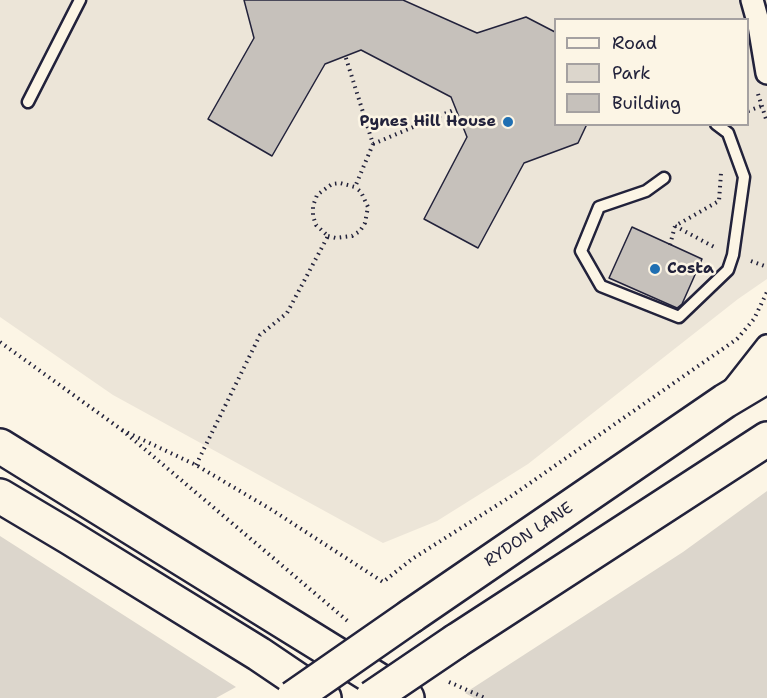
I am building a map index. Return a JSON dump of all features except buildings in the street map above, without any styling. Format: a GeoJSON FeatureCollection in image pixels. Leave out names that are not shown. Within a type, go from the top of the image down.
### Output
{"type":"FeatureCollection","features":[{"type":"Feature","properties":{"kind":"main road","name":"RYDON LANE"},"geometry":{"type":"LineString","coordinates":[[293,698],[725,400],[767,376]]}},
{"type":"Feature","properties":{"kind":"main road"},"geometry":{"type":"LineString","coordinates":[[372,698],[767,439]]}},
{"type":"Feature","properties":{"kind":"main road"},"geometry":{"type":"LineString","coordinates":[[0,446],[407,698]]}},
{"type":"Feature","properties":{"kind":"main road"},"geometry":{"type":"LineString","coordinates":[[0,496],[259,654],[324,698]]}},
{"type":"Feature","properties":{"kind":"street"},"geometry":{"type":"LineString","coordinates":[[752,0],[763,31],[767,73]]}},
{"type":"Feature","properties":{"kind":"street"},"geometry":{"type":"LineString","coordinates":[[725,400],[767,346]]}},
{"type":"Feature","properties":{"kind":"lane"},"geometry":{"type":"LineString","coordinates":[[28,102],[80,0]]}},
{"type":"Feature","properties":{"kind":"lane"},"geometry":{"type":"LineString","coordinates":[[664,178],[646,191],[598,207],[581,251],[601,286],[679,317],[728,270],[734,255],[744,177],[729,133],[719,126]]}},
{"type":"Feature","properties":{"kind":"path"},"geometry":{"type":"LineString","coordinates":[[345,56],[373,144],[354,187]]}},
{"type":"Feature","properties":{"kind":"path"},"geometry":{"type":"LineString","coordinates":[[749,110],[762,106]]}},
{"type":"Feature","properties":{"kind":"path"},"geometry":{"type":"LineString","coordinates":[[373,144],[456,109]]}},
{"type":"Feature","properties":{"kind":"path"},"geometry":{"type":"LineString","coordinates":[[670,244],[675,226],[719,201],[721,172]]}},
{"type":"Feature","properties":{"kind":"path"},"geometry":{"type":"LineString","coordinates":[[340,183],[354,187],[361,192],[368,207],[365,223],[360,231],[352,236],[336,238],[328,236],[316,225],[313,216],[313,206],[317,195],[332,184],[340,183]]}},
{"type":"Feature","properties":{"kind":"path"},"geometry":{"type":"LineString","coordinates":[[675,226],[720,251]]}},
{"type":"Feature","properties":{"kind":"path"},"geometry":{"type":"LineString","coordinates":[[196,465],[260,335],[287,313],[328,236]]}},
{"type":"Feature","properties":{"kind":"path"},"geometry":{"type":"LineString","coordinates":[[122,430],[196,465],[272,510],[384,582],[412,560],[510,497],[737,339],[754,319],[767,292]]}},
{"type":"Feature","properties":{"kind":"path"},"geometry":{"type":"LineString","coordinates":[[0,342],[122,430],[341,616],[360,629]]}},
{"type":"Feature","properties":{"kind":"path"},"geometry":{"type":"LineString","coordinates":[[445,680],[485,698]]}},
{"type":"Feature","properties":{"kind":"shaded area"},"geometry":{"type":"Polygon","coordinates":[[[0,0],[767,0],[767,279],[738,299],[528,464],[437,521],[383,543],[113,395],[0,317],[0,0]]]}},
{"type":"Feature","properties":{"kind":"green space"},"geometry":{"type":"Polygon","coordinates":[[[767,491],[767,698],[474,698],[465,693],[683,552],[767,491]]]}},
{"type":"Feature","properties":{"kind":"green space"},"geometry":{"type":"Polygon","coordinates":[[[0,536],[236,687],[216,698],[0,698],[0,536]]]}},
{"type":"Feature","properties":{"kind":"place","name":"Pynes Hill House"},"geometry":{"type":"Point","coordinates":[508,122]}},
{"type":"Feature","properties":{"kind":"place","name":"Costa"},"geometry":{"type":"Point","coordinates":[655,269]}}]}
